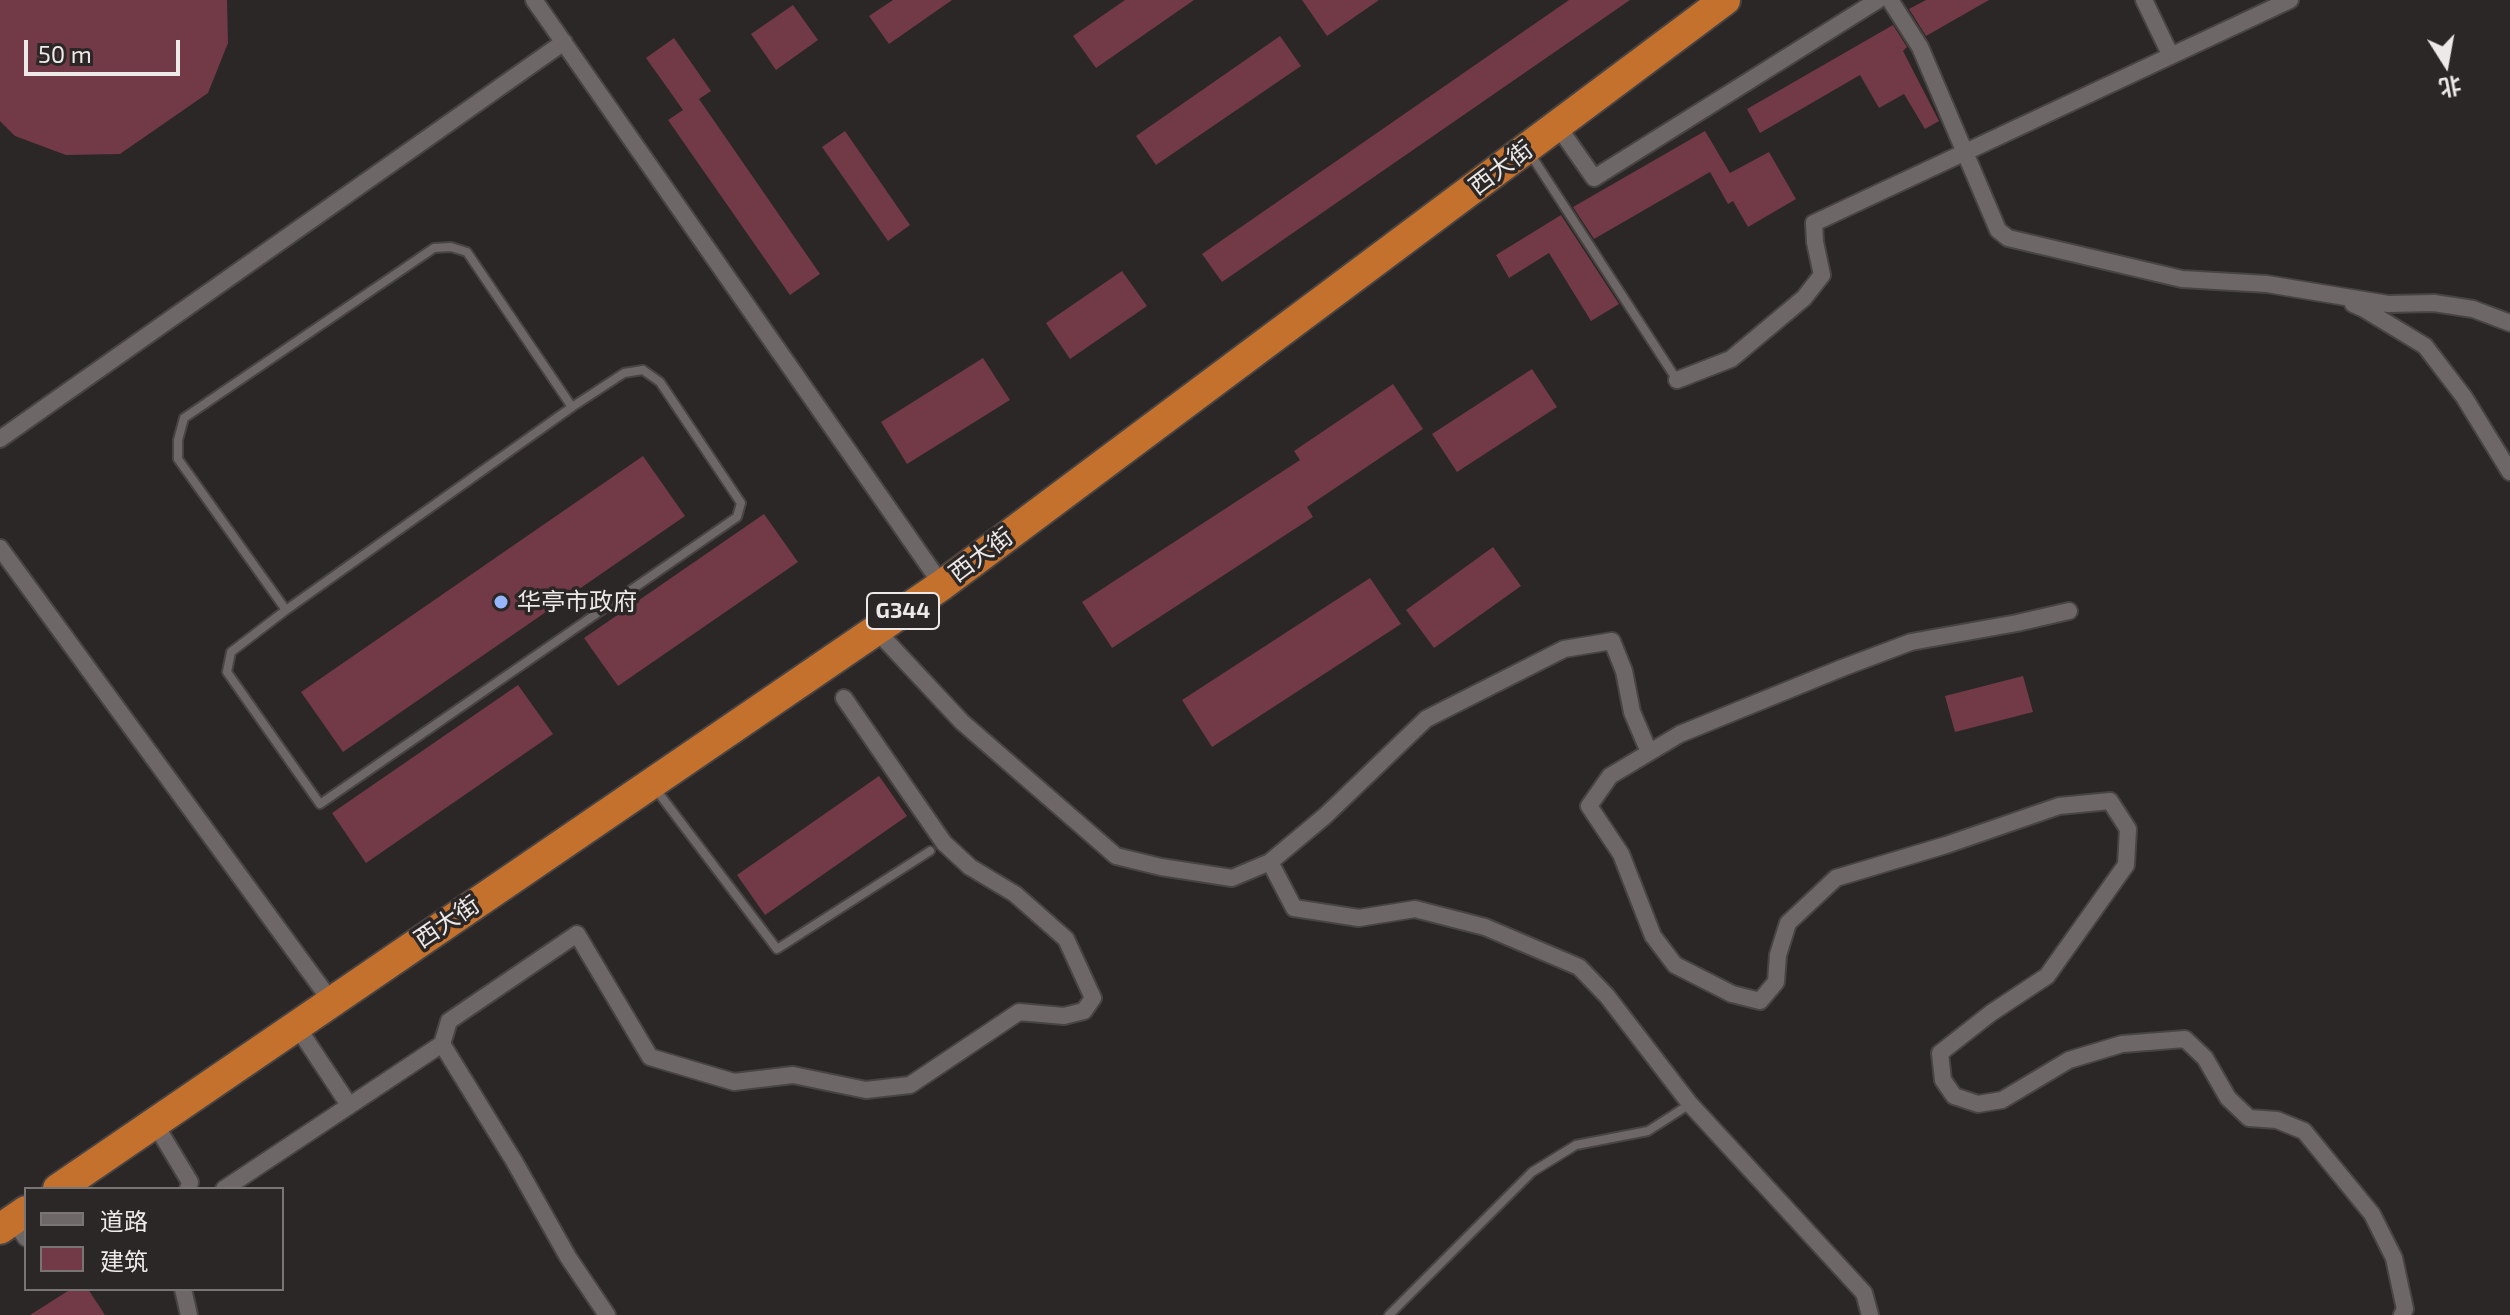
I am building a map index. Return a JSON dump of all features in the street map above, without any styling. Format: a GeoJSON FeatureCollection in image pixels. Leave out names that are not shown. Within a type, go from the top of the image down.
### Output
{"type":"FeatureCollection","features":[{"type":"Feature","properties":{"kind":"highway","name":"西大街"},"geometry":{"type":"LineString","coordinates":[[61,1187],[942,585],[1725,0]]}},
{"type":"Feature","properties":{"kind":"street"},"geometry":{"type":"LineString","coordinates":[[534,0],[942,585]]}},
{"type":"Feature","properties":{"kind":"street"},"geometry":{"type":"LineString","coordinates":[[1557,125],[1594,178],[1878,0]]}},
{"type":"Feature","properties":{"kind":"street"},"geometry":{"type":"LineString","coordinates":[[1890,0],[1920,47],[1998,230],[2008,238],[2182,279],[2267,284],[2388,304],[2434,303],[2473,309],[2510,323]]}},
{"type":"Feature","properties":{"kind":"street"},"geometry":{"type":"LineString","coordinates":[[2144,0],[2170,54]]}},
{"type":"Feature","properties":{"kind":"street"},"geometry":{"type":"LineString","coordinates":[[1677,380],[1731,359],[1804,298],[1822,275],[1814,223],[2290,0]]}},
{"type":"Feature","properties":{"kind":"street"},"geometry":{"type":"LineString","coordinates":[[0,439],[564,42]]}},
{"type":"Feature","properties":{"kind":"street"},"geometry":{"type":"LineString","coordinates":[[2329,295],[2364,309],[2425,346],[2464,397],[2510,472]]}},
{"type":"Feature","properties":{"kind":"street"},"geometry":{"type":"LineString","coordinates":[[0,548],[331,1001]]}},
{"type":"Feature","properties":{"kind":"street"},"geometry":{"type":"LineString","coordinates":[[2069,611],[1911,642],[1680,734],[1610,776],[1589,806],[1621,854],[1653,936],[1675,965],[1732,994],[1760,1001],[1776,982],[1778,955],[1788,923],[1836,878],[2059,806],[2110,801],[2128,829],[2126,865],[2047,976],[1991,1013],[1940,1053],[1943,1080],[1954,1096],[1978,1104],[2002,1100],[2069,1060],[2122,1044],[2185,1039],[2205,1058],[2228,1098],[2249,1118],[2277,1120],[2304,1131],[2372,1214],[2394,1258],[2405,1309],[2402,1315]]}},
{"type":"Feature","properties":{"kind":"street"},"geometry":{"type":"LineString","coordinates":[[876,630],[962,722],[1116,856],[1161,867],[1232,878],[1270,862],[1325,816],[1426,719],[1564,649],[1612,641],[1624,671],[1632,712],[1649,752]]}},
{"type":"Feature","properties":{"kind":"street"},"geometry":{"type":"LineString","coordinates":[[227,1187],[442,1044],[449,1021],[577,934],[650,1057],[734,1082],[793,1075],[866,1090],[910,1085],[1019,1012],[1064,1016],[1084,1011],[1093,998],[1066,939],[1015,894],[970,867],[944,843],[844,698]]}},
{"type":"Feature","properties":{"kind":"street"},"geometry":{"type":"LineString","coordinates":[[1270,862],[1294,908],[1359,918],[1415,909],[1485,927],[1579,967],[1607,996],[1690,1104],[1864,1293],[1870,1315]]}},
{"type":"Feature","properties":{"kind":"street"},"geometry":{"type":"LineString","coordinates":[[296,1025],[349,1105]]}},
{"type":"Feature","properties":{"kind":"street"},"geometry":{"type":"LineString","coordinates":[[442,1044],[514,1161],[568,1257],[607,1315]]}},
{"type":"Feature","properties":{"kind":"street"},"geometry":{"type":"LineString","coordinates":[[154,1122],[190,1182],[189,1187]]}},
{"type":"Feature","properties":{"kind":"street"},"geometry":{"type":"LineString","coordinates":[[183,1291],[189,1315]]}},
{"type":"Feature","properties":{"kind":"lane"},"geometry":{"type":"LineString","coordinates":[[1527,148],[1677,380]]}},
{"type":"Feature","properties":{"kind":"lane"},"geometry":{"type":"LineString","coordinates":[[286,610],[178,459],[178,440],[184,418],[434,248],[451,247],[467,252],[572,407]]}},
{"type":"Feature","properties":{"kind":"lane"},"geometry":{"type":"LineString","coordinates":[[643,370],[660,382],[741,503],[737,517],[320,804],[227,672],[231,652],[572,407],[624,373],[643,370]]}},
{"type":"Feature","properties":{"kind":"lane"},"geometry":{"type":"LineString","coordinates":[[651,783],[777,949],[930,851]]}},
{"type":"Feature","properties":{"kind":"lane"},"geometry":{"type":"LineString","coordinates":[[1389,1315],[1532,1172],[1576,1145],[1648,1131],[1690,1104]]}},
{"type":"Feature","properties":{"kind":"building"},"geometry":{"type":"Polygon","coordinates":[[[0,0],[227,0],[228,43],[208,93],[120,154],[66,155],[15,136],[0,121],[0,0]]]}},
{"type":"Feature","properties":{"kind":"building"},"geometry":{"type":"Polygon","coordinates":[[[893,0],[952,0],[889,44],[869,16],[893,0]]]}},
{"type":"Feature","properties":{"kind":"building"},"geometry":{"type":"Polygon","coordinates":[[[1125,0],[1194,0],[1096,68],[1073,36],[1125,0]]]}},
{"type":"Feature","properties":{"kind":"building"},"geometry":{"type":"Polygon","coordinates":[[[1302,0],[1379,0],[1327,36],[1302,0]]]}},
{"type":"Feature","properties":{"kind":"building"},"geometry":{"type":"Polygon","coordinates":[[[1569,0],[1630,0],[1222,282],[1202,254],[1569,0]]]}},
{"type":"Feature","properties":{"kind":"building"},"geometry":{"type":"Polygon","coordinates":[[[1926,0],[1989,0],[1926,36],[1909,9],[1926,0]]]}},
{"type":"Feature","properties":{"kind":"building"},"geometry":{"type":"Polygon","coordinates":[[[793,5],[818,40],[776,70],[751,34],[793,5]]]}},
{"type":"Feature","properties":{"kind":"building"},"geometry":{"type":"Polygon","coordinates":[[[1893,25],[1907,47],[1903,51],[1939,121],[1925,129],[1904,94],[1879,108],[1860,75],[1760,133],[1747,109],[1893,25]]]}},
{"type":"Feature","properties":{"kind":"building"},"geometry":{"type":"Polygon","coordinates":[[[1280,36],[1301,66],[1156,165],[1136,136],[1280,36]]]}},
{"type":"Feature","properties":{"kind":"building"},"geometry":{"type":"Polygon","coordinates":[[[674,38],[711,91],[699,99],[820,274],[790,295],[668,120],[683,110],[646,58],[674,38]]]}},
{"type":"Feature","properties":{"kind":"building"},"geometry":{"type":"Polygon","coordinates":[[[845,131],[910,225],[888,241],[822,147],[845,131]]]}},
{"type":"Feature","properties":{"kind":"building"},"geometry":{"type":"Polygon","coordinates":[[[1705,131],[1730,173],[1769,152],[1796,199],[1748,227],[1733,201],[1728,204],[1710,172],[1594,239],[1573,207],[1705,131]]]}},
{"type":"Feature","properties":{"kind":"building"},"geometry":{"type":"Polygon","coordinates":[[[1561,215],[1619,304],[1591,321],[1549,253],[1509,278],[1496,255],[1561,215]]]}},
{"type":"Feature","properties":{"kind":"building"},"geometry":{"type":"Polygon","coordinates":[[[1122,271],[1147,306],[1070,359],[1046,323],[1122,271]]]}},
{"type":"Feature","properties":{"kind":"building"},"geometry":{"type":"Polygon","coordinates":[[[983,358],[1010,400],[907,464],[881,422],[983,358]]]}},
{"type":"Feature","properties":{"kind":"building"},"geometry":{"type":"Polygon","coordinates":[[[1532,369],[1557,407],[1457,472],[1432,434],[1532,369]]]}},
{"type":"Feature","properties":{"kind":"building"},"geometry":{"type":"Polygon","coordinates":[[[1393,384],[1423,429],[1307,507],[1313,517],[1112,648],[1082,602],[1300,460],[1294,451],[1393,384]]]}},
{"type":"Feature","properties":{"kind":"building"},"geometry":{"type":"Polygon","coordinates":[[[643,456],[685,516],[343,752],[301,692],[643,456]]]}},
{"type":"Feature","properties":{"kind":"building"},"geometry":{"type":"Polygon","coordinates":[[[764,514],[798,562],[618,686],[584,638],[764,514]]]}},
{"type":"Feature","properties":{"kind":"building"},"geometry":{"type":"Polygon","coordinates":[[[1493,547],[1521,586],[1434,648],[1406,610],[1493,547]]]}},
{"type":"Feature","properties":{"kind":"building"},"geometry":{"type":"Polygon","coordinates":[[[1370,578],[1401,624],[1212,747],[1182,700],[1370,578]]]}},
{"type":"Feature","properties":{"kind":"building"},"geometry":{"type":"Polygon","coordinates":[[[2023,676],[2033,712],[1955,732],[1945,696],[2023,676]]]}},
{"type":"Feature","properties":{"kind":"building"},"geometry":{"type":"Polygon","coordinates":[[[518,685],[553,734],[366,863],[332,813],[518,685]]]}},
{"type":"Feature","properties":{"kind":"building"},"geometry":{"type":"Polygon","coordinates":[[[879,776],[907,816],[765,915],[737,875],[879,776]]]}},
{"type":"Feature","properties":{"kind":"building"},"geometry":{"type":"Polygon","coordinates":[[[68,1291],[89,1291],[105,1315],[30,1315],[68,1291]]]}},
{"type":"Feature","properties":{"kind":"place","name":"华亭市政府"},"geometry":{"type":"Point","coordinates":[501,602]}}]}
